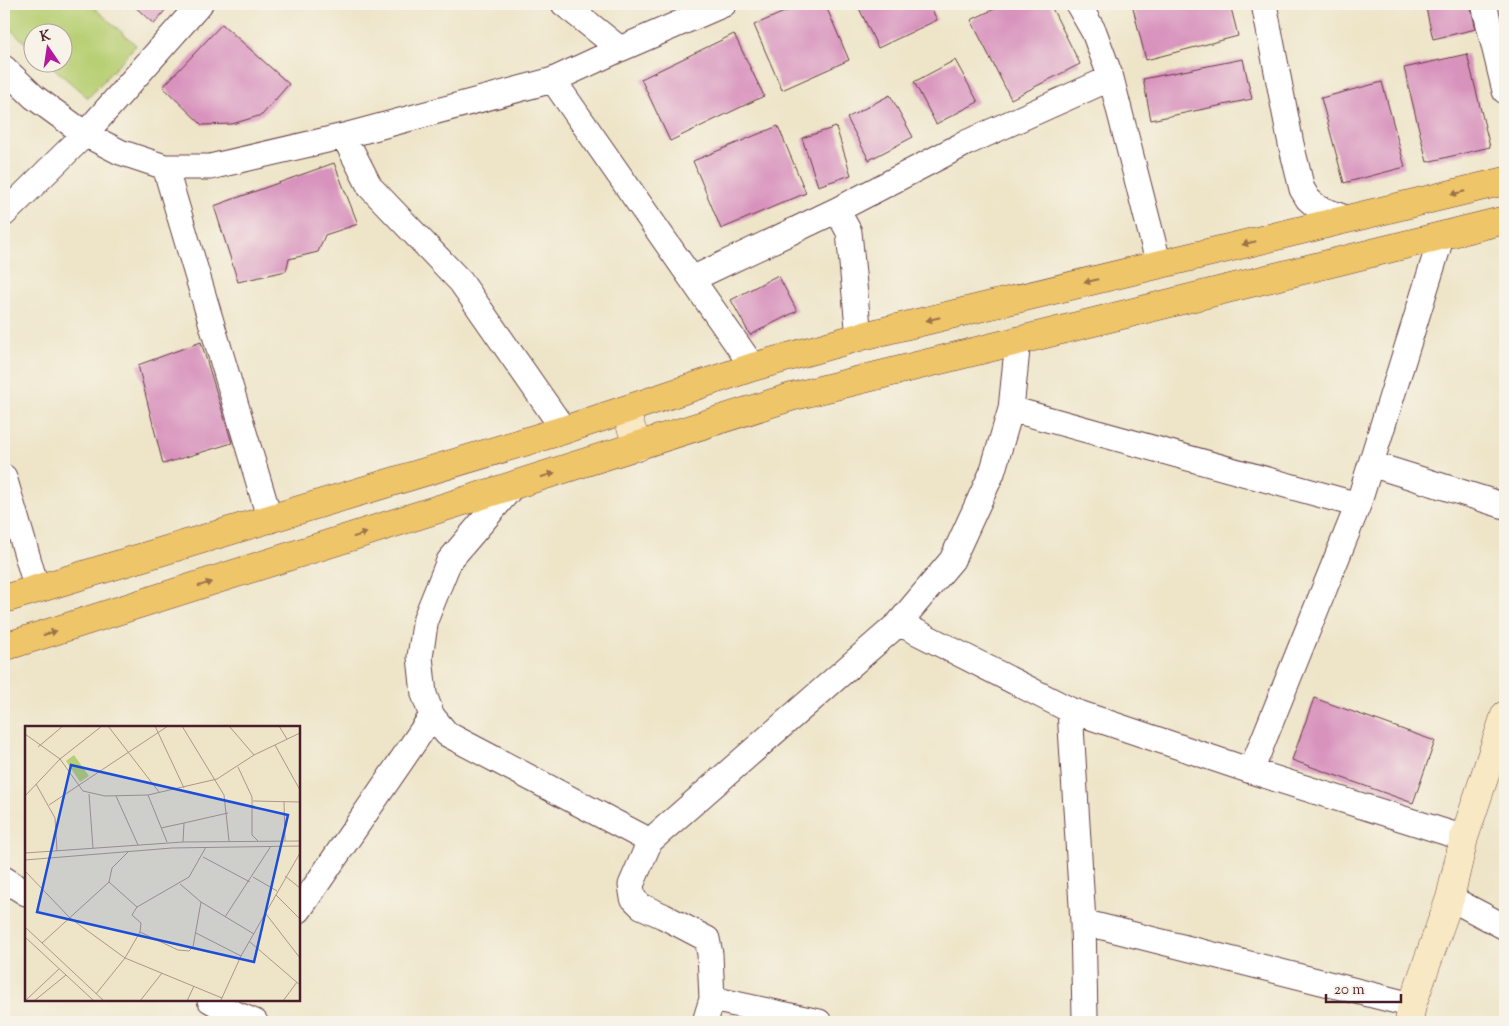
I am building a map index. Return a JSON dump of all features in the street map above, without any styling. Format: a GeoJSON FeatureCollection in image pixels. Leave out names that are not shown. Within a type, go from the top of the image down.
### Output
{"type":"FeatureCollection","features":[{"type":"Feature","properties":{"kind":"main road"},"geometry":{"type":"LineString","coordinates":[[4,599],[564,430],[753,367],[859,337],[1505,181]]}},
{"type":"Feature","properties":{"kind":"main road"},"geometry":{"type":"LineString","coordinates":[[4,647],[791,397],[1505,220]]}},
{"type":"Feature","properties":{"kind":"street"},"geometry":{"type":"LineString","coordinates":[[4,214],[85,134],[200,4]]}},
{"type":"Feature","properties":{"kind":"street"},"geometry":{"type":"LineString","coordinates":[[564,4],[620,49]]}},
{"type":"Feature","properties":{"kind":"street"},"geometry":{"type":"LineString","coordinates":[[4,68],[34,97],[85,134],[120,152],[165,168],[210,167],[344,136],[553,80],[724,4]]}},
{"type":"Feature","properties":{"kind":"street"},"geometry":{"type":"LineString","coordinates":[[1078,4],[1094,32],[1111,78],[1159,265]]}},
{"type":"Feature","properties":{"kind":"street"},"geometry":{"type":"LineString","coordinates":[[1264,4],[1291,144],[1302,189],[1308,199],[1318,208],[1348,219]]}},
{"type":"Feature","properties":{"kind":"street"},"geometry":{"type":"LineString","coordinates":[[1484,4],[1505,91]]}},
{"type":"Feature","properties":{"kind":"street"},"geometry":{"type":"LineString","coordinates":[[692,279],[837,210],[966,143],[1111,78]]}},
{"type":"Feature","properties":{"kind":"street"},"geometry":{"type":"LineString","coordinates":[[553,80],[753,367]]}},
{"type":"Feature","properties":{"kind":"street"},"geometry":{"type":"LineString","coordinates":[[344,136],[370,187],[461,282],[564,430]]}},
{"type":"Feature","properties":{"kind":"street"},"geometry":{"type":"LineString","coordinates":[[165,168],[270,520]]}},
{"type":"Feature","properties":{"kind":"street"},"geometry":{"type":"LineString","coordinates":[[1285,234],[1300,220],[1308,199]]}},
{"type":"Feature","properties":{"kind":"street"},"geometry":{"type":"LineString","coordinates":[[837,210],[849,232],[859,337]]}},
{"type":"Feature","properties":{"kind":"street"},"geometry":{"type":"LineString","coordinates":[[1251,771],[1358,505],[1442,235]]}},
{"type":"Feature","properties":{"kind":"street"},"geometry":{"type":"LineString","coordinates":[[819,1022],[709,1011],[710,954],[707,939],[641,906],[633,898],[632,885],[650,841],[899,623],[952,560],[992,473],[1011,409],[1018,340]]}},
{"type":"Feature","properties":{"kind":"street"},"geometry":{"type":"LineString","coordinates":[[1011,409],[1358,505]]}},
{"type":"Feature","properties":{"kind":"street"},"geometry":{"type":"LineString","coordinates":[[626,410],[638,446]]}},
{"type":"Feature","properties":{"kind":"street"},"geometry":{"type":"LineString","coordinates":[[1371,464],[1505,506]]}},
{"type":"Feature","properties":{"kind":"street"},"geometry":{"type":"LineString","coordinates":[[4,478],[37,589]]}},
{"type":"Feature","properties":{"kind":"street"},"geometry":{"type":"LineString","coordinates":[[512,487],[449,561],[426,618],[420,657],[424,694],[432,716],[447,734],[650,841]]}},
{"type":"Feature","properties":{"kind":"street"},"geometry":{"type":"LineString","coordinates":[[899,623],[1070,710],[1251,771],[1464,838]]}},
{"type":"Feature","properties":{"kind":"street"},"geometry":{"type":"LineString","coordinates":[[1070,710],[1083,922],[1084,1022]]}},
{"type":"Feature","properties":{"kind":"street"},"geometry":{"type":"LineString","coordinates":[[300,909],[432,716]]}},
{"type":"Feature","properties":{"kind":"street"},"geometry":{"type":"LineString","coordinates":[[1083,922],[1410,1014],[1450,898],[1464,838],[1505,716]]}},
{"type":"Feature","properties":{"kind":"street"},"geometry":{"type":"LineString","coordinates":[[4,879],[25,891]]}},
{"type":"Feature","properties":{"kind":"street"},"geometry":{"type":"LineString","coordinates":[[1450,898],[1505,927]]}},
{"type":"Feature","properties":{"kind":"street"},"geometry":{"type":"LineString","coordinates":[[224,1008],[255,1022]]}},
{"type":"Feature","properties":{"kind":"green space"},"geometry":{"type":"Polygon","coordinates":[[[4,4],[90,4],[136,45],[88,98],[58,72],[72,72],[72,22],[22,22],[22,40],[4,23],[4,4]]]}},
{"type":"Feature","properties":{"kind":"building"},"geometry":{"type":"Polygon","coordinates":[[[132,4],[170,4],[154,24],[132,4]]]}},
{"type":"Feature","properties":{"kind":"building"},"geometry":{"type":"Polygon","coordinates":[[[803,4],[825,4],[849,60],[782,90],[754,25],[803,4]]]}},
{"type":"Feature","properties":{"kind":"building"},"geometry":{"type":"Polygon","coordinates":[[[857,4],[929,4],[937,20],[878,48],[857,4]]]}},
{"type":"Feature","properties":{"kind":"building"},"geometry":{"type":"Polygon","coordinates":[[[1005,4],[1050,4],[1080,64],[1011,99],[971,20],[1005,4]]]}},
{"type":"Feature","properties":{"kind":"building"},"geometry":{"type":"Polygon","coordinates":[[[1132,4],[1230,4],[1238,36],[1146,60],[1132,4]]]}},
{"type":"Feature","properties":{"kind":"building"},"geometry":{"type":"Polygon","coordinates":[[[1425,4],[1470,4],[1476,29],[1433,39],[1425,4]]]}},
{"type":"Feature","properties":{"kind":"building"},"geometry":{"type":"Polygon","coordinates":[[[222,24],[289,84],[262,115],[232,124],[202,125],[163,87],[222,24]]]}},
{"type":"Feature","properties":{"kind":"building"},"geometry":{"type":"Polygon","coordinates":[[[734,34],[764,96],[670,141],[641,79],[734,34]]]}},
{"type":"Feature","properties":{"kind":"building"},"geometry":{"type":"Polygon","coordinates":[[[1467,54],[1490,147],[1427,162],[1404,68],[1467,54]]]}},
{"type":"Feature","properties":{"kind":"building"},"geometry":{"type":"Polygon","coordinates":[[[1243,59],[1252,99],[1151,120],[1143,79],[1243,59]]]}},
{"type":"Feature","properties":{"kind":"building"},"geometry":{"type":"Polygon","coordinates":[[[955,60],[978,102],[936,124],[914,82],[955,60]]]}},
{"type":"Feature","properties":{"kind":"building"},"geometry":{"type":"Polygon","coordinates":[[[1382,82],[1405,167],[1344,183],[1321,98],[1382,82]]]}},
{"type":"Feature","properties":{"kind":"building"},"geometry":{"type":"Polygon","coordinates":[[[890,95],[913,137],[869,160],[847,118],[890,95]]]}},
{"type":"Feature","properties":{"kind":"building"},"geometry":{"type":"Polygon","coordinates":[[[778,126],[806,193],[721,229],[693,161],[778,126]]]}},
{"type":"Feature","properties":{"kind":"building"},"geometry":{"type":"Polygon","coordinates":[[[836,127],[851,175],[818,186],[802,138],[836,127]]]}},
{"type":"Feature","properties":{"kind":"building"},"geometry":{"type":"Polygon","coordinates":[[[334,163],[358,224],[325,235],[318,252],[289,259],[286,271],[238,282],[214,206],[334,163]]]}},
{"type":"Feature","properties":{"kind":"building"},"geometry":{"type":"Polygon","coordinates":[[[778,275],[797,311],[750,335],[731,300],[778,275]]]}},
{"type":"Feature","properties":{"kind":"building"},"geometry":{"type":"Polygon","coordinates":[[[201,342],[232,443],[163,464],[138,365],[201,342]]]}},
{"type":"Feature","properties":{"kind":"building"},"geometry":{"type":"Polygon","coordinates":[[[1314,698],[1435,741],[1413,803],[1292,760],[1314,698]]]}}]}
